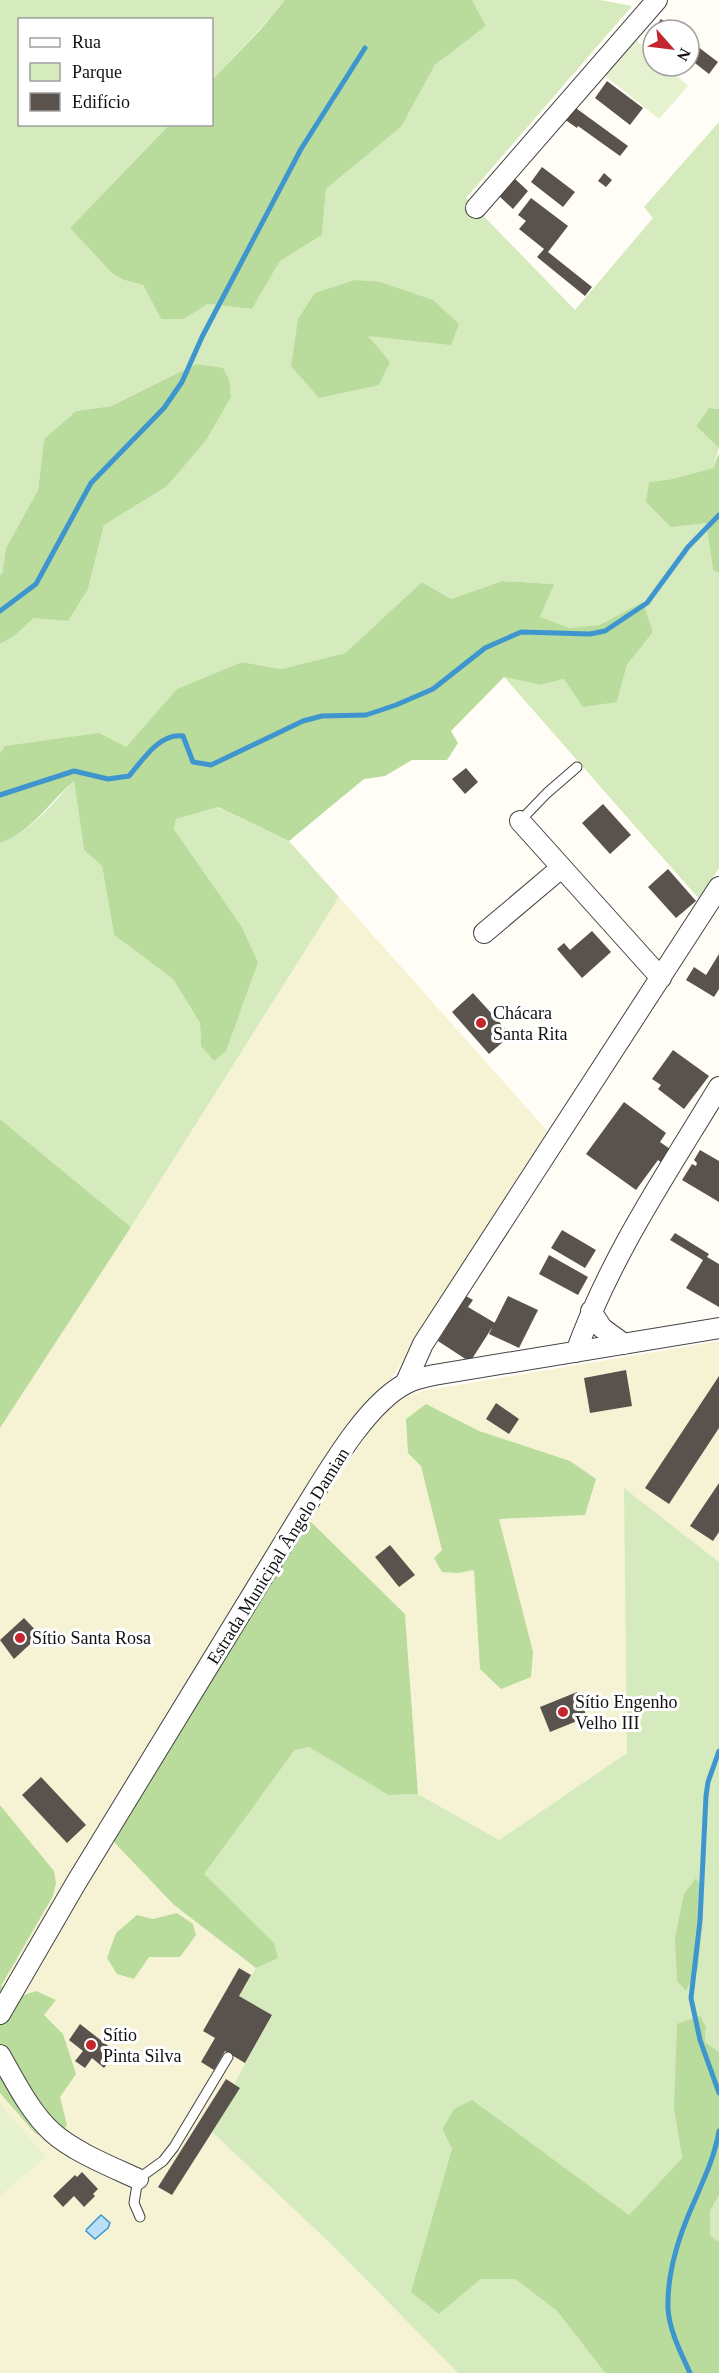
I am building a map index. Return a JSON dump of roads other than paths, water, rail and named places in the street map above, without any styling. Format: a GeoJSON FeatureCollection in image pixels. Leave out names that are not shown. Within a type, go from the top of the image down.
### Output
{"type":"FeatureCollection","features":[{"type":"Feature","properties":{"kind":"street"},"geometry":{"type":"LineString","coordinates":[[476,208],[657,0]]}},
{"type":"Feature","properties":{"kind":"street"},"geometry":{"type":"LineString","coordinates":[[520,821],[661,978]]}},
{"type":"Feature","properties":{"kind":"street"},"geometry":{"type":"LineString","coordinates":[[484,933],[561,868]]}},
{"type":"Feature","properties":{"kind":"street"},"geometry":{"type":"LineString","coordinates":[[405,1384],[423,1344],[719,887]]}},
{"type":"Feature","properties":{"kind":"street"},"geometry":{"type":"LineString","coordinates":[[576,1352],[591,1311],[630,1236],[719,1087]]}},
{"type":"Feature","properties":{"kind":"street"},"geometry":{"type":"LineString","coordinates":[[591,1311],[603,1328],[624,1344]]}},
{"type":"Feature","properties":{"kind":"street","name":"Estrada Municipal Ângelo Damian"},"geometry":{"type":"LineString","coordinates":[[0,2014],[76,1883],[302,1513],[357,1430],[381,1402],[405,1384],[434,1375],[719,1328]]}},
{"type":"Feature","properties":{"kind":"street"},"geometry":{"type":"LineString","coordinates":[[0,2055],[34,2110],[52,2132],[75,2147],[138,2179]]}},
{"type":"Feature","properties":{"kind":"lane"},"geometry":{"type":"LineString","coordinates":[[520,821],[547,792],[577,767]]}},
{"type":"Feature","properties":{"kind":"lane"},"geometry":{"type":"LineString","coordinates":[[140,2217],[134,2203],[138,2179],[163,2161],[174,2147],[228,2057]]}},
{"type":"Feature","properties":{"kind":"water"},"geometry":{"type":"Polygon","coordinates":[[[101,2215],[110,2223],[108,2228],[95,2239],[86,2231],[101,2215]]]}},
{"type":"Feature","properties":{"kind":"waterway"},"geometry":{"type":"LineString","coordinates":[[0,611],[36,584],[91,483],[164,408],[182,382],[202,337],[301,149],[365,48]]}},
{"type":"Feature","properties":{"kind":"waterway"},"geometry":{"type":"LineString","coordinates":[[0,795],[74,771],[108,779],[129,776],[152,749],[167,738],[175,736],[183,736],[193,762],[211,765],[303,721],[322,716],[366,715],[396,705],[433,689],[485,648],[521,632],[590,634],[605,631],[647,603],[688,547],[719,515]]}},
{"type":"Feature","properties":{"kind":"waterway"},"geometry":{"type":"LineString","coordinates":[[719,1751],[708,1782],[706,1796],[700,1921],[691,1998],[700,2040],[719,2093]]}},
{"type":"Feature","properties":{"kind":"waterway"},"geometry":{"type":"LineString","coordinates":[[690,2373],[671,2325],[668,2308],[669,2283],[678,2245],[711,2162],[719,2131]]}},
{"type":"Feature","properties":{"kind":"place","name":"Chácara Santa Rita"},"geometry":{"type":"Point","coordinates":[481,1023]}},
{"type":"Feature","properties":{"kind":"place","name":"Sítio Santa Rosa"},"geometry":{"type":"Point","coordinates":[20,1638]}},
{"type":"Feature","properties":{"kind":"place","name":"Sítio Engenho Velho III"},"geometry":{"type":"Point","coordinates":[563,1712]}},
{"type":"Feature","properties":{"kind":"place","name":"Sítio Pinta Silva"},"geometry":{"type":"Point","coordinates":[91,2045]}}]}
